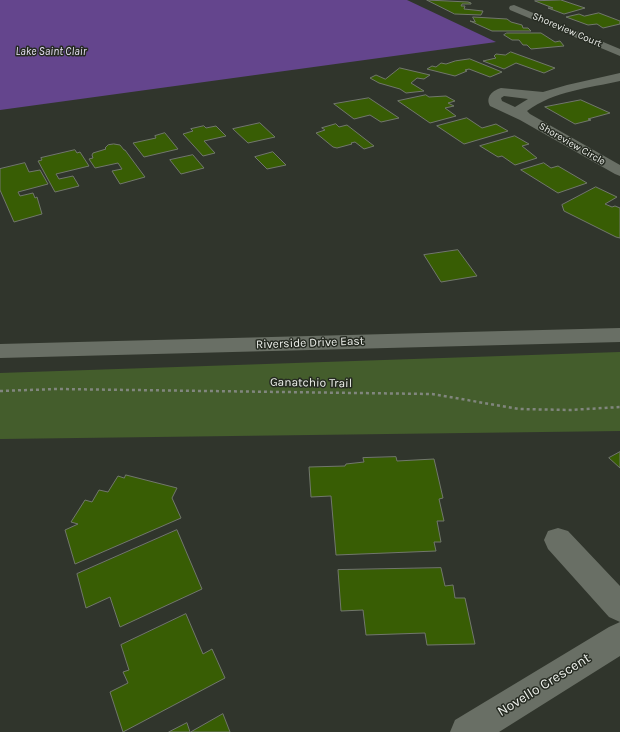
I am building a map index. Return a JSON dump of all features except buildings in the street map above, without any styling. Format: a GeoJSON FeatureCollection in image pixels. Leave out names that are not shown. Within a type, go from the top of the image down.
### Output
{"type":"FeatureCollection","features":[{"type":"Feature","properties":{"kind":"street","name":"Shoreview Court"},"geometry":{"type":"LineString","coordinates":[[514,8],[620,53]]}},
{"type":"Feature","properties":{"kind":"street","name":"Shoreview Circle"},"geometry":{"type":"LineString","coordinates":[[525,117],[520,110],[527,104],[542,96],[620,77]]}},
{"type":"Feature","properties":{"kind":"street","name":"Shoreview Circle"},"geometry":{"type":"LineString","coordinates":[[542,96],[501,92],[495,97],[495,103],[525,117],[620,171]]}},
{"type":"Feature","properties":{"kind":"street","name":"Riverside Drive East"},"geometry":{"type":"LineString","coordinates":[[0,351],[620,334]]}},
{"type":"Feature","properties":{"kind":"street"},"geometry":{"type":"LineString","coordinates":[[558,540],[620,608]]}},
{"type":"Feature","properties":{"kind":"street","name":"Novello Crescent"},"geometry":{"type":"LineString","coordinates":[[467,732],[620,638]]}},
{"type":"Feature","properties":{"kind":"path","name":"Ganatchio Trail"},"geometry":{"type":"LineString","coordinates":[[0,390],[57,389],[432,394],[471,402],[519,408],[585,410],[620,407]]}},
{"type":"Feature","properties":{"kind":"green space"},"geometry":{"type":"Polygon","coordinates":[[[620,352],[620,431],[0,439],[0,373],[620,352]]]}},
{"type":"Feature","properties":{"kind":"water","name":"Lake Saint Clair"},"geometry":{"type":"Polygon","coordinates":[[[0,0],[407,0],[496,42],[0,110],[0,0]]]}}]}
